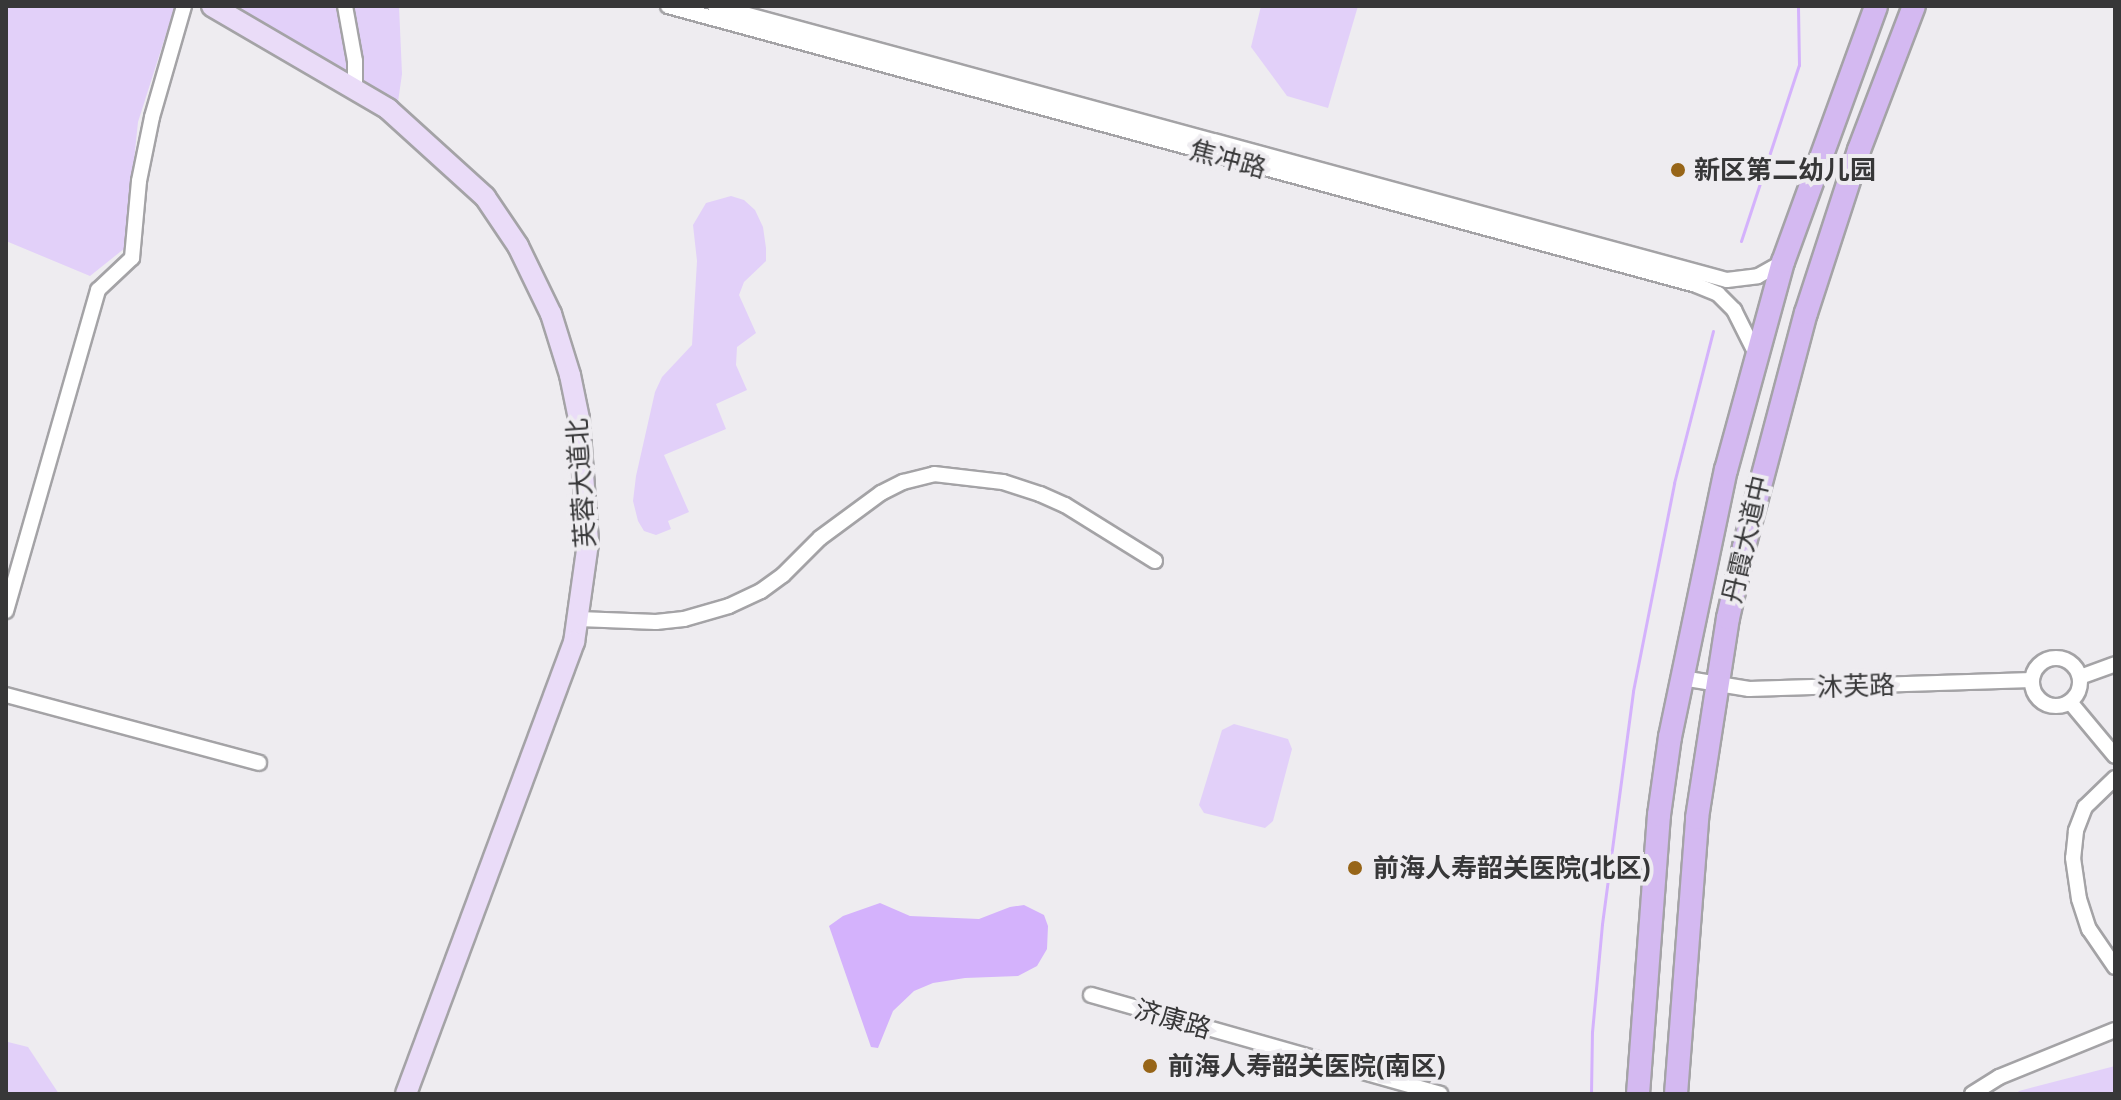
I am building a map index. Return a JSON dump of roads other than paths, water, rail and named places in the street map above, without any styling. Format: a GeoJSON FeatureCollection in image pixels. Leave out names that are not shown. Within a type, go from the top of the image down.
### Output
{"type":"FeatureCollection","features":[{"type":"Feature","properties":{"kind":"main road","name":"芙蓉大道北"},"geometry":{"type":"LineString","coordinates":[[212,6],[355,87],[415,129],[485,197],[518,246],[551,314],[570,375],[586,475],[588,543],[579,619],[561,680],[406,1094]]}},
{"type":"Feature","properties":{"kind":"main road","name":"丹霞大道中"},"geometry":{"type":"LineString","coordinates":[[1638,1094],[1659,815],[1682,678],[1726,470],[1783,262],[1876,6]]}},
{"type":"Feature","properties":{"kind":"main road","name":"丹霞大道中"},"geometry":{"type":"LineString","coordinates":[[1676,1094],[1697,818],[1744,547],[1781,396],[1859,150],[1914,6]]}},
{"type":"Feature","properties":{"kind":"street"},"geometry":{"type":"LineString","coordinates":[[6,611],[98,290],[132,258],[139,181],[152,117],[184,6]]}},
{"type":"Feature","properties":{"kind":"street"},"geometry":{"type":"LineString","coordinates":[[345,6],[355,61],[355,87]]}},
{"type":"Feature","properties":{"kind":"street","name":"焦冲路"},"geometry":{"type":"LineString","coordinates":[[668,6],[1696,285],[1718,294],[1734,310],[1756,354]]}},
{"type":"Feature","properties":{"kind":"street","name":"焦冲路"},"geometry":{"type":"LineString","coordinates":[[715,6],[1727,280],[1758,276],[1783,262]]}},
{"type":"Feature","properties":{"kind":"street"},"geometry":{"type":"LineString","coordinates":[[579,619],[656,622],[684,619],[729,606],[761,591],[783,575],[820,538],[881,493],[903,482],[934,474],[1003,482],[1040,494],[1065,505],[1155,561]]}},
{"type":"Feature","properties":{"kind":"street"},"geometry":{"type":"LineString","coordinates":[[2059,658],[2073,664],[2080,677],[2079,691],[2070,702],[2056,706],[2041,701],[2032,680],[2038,666],[2059,658]]}},
{"type":"Feature","properties":{"kind":"street"},"geometry":{"type":"LineString","coordinates":[[2080,677],[2115,664]]}},
{"type":"Feature","properties":{"kind":"street","name":"沐芙路"},"geometry":{"type":"LineString","coordinates":[[1682,678],[1749,689],[2032,680]]}},
{"type":"Feature","properties":{"kind":"street"},"geometry":{"type":"LineString","coordinates":[[6,695],[259,763]]}},
{"type":"Feature","properties":{"kind":"street"},"geometry":{"type":"LineString","coordinates":[[2070,702],[2115,756]]}},
{"type":"Feature","properties":{"kind":"street"},"geometry":{"type":"LineString","coordinates":[[2115,778],[2085,807],[2076,831],[2073,858],[2079,899],[2089,929],[2115,967]]}},
{"type":"Feature","properties":{"kind":"street","name":"济康路"},"geometry":{"type":"LineString","coordinates":[[1091,995],[1440,1094]]}},
{"type":"Feature","properties":{"kind":"street"},"geometry":{"type":"LineString","coordinates":[[1972,1094],[1999,1077],[2115,1030]]}},
{"type":"Feature","properties":{"kind":"waterway"},"geometry":{"type":"LineString","coordinates":[[1741,241],[1799,65],[1798,6]]}},
{"type":"Feature","properties":{"kind":"waterway"},"geometry":{"type":"LineString","coordinates":[[1591,1094],[1592,1032],[1602,924],[1633,691],[1674,483],[1713,331]]}},
{"type":"Feature","properties":{"kind":"place","name":"新区第二幼儿园"},"geometry":{"type":"Point","coordinates":[1678,170]}},
{"type":"Feature","properties":{"kind":"place","name":"前海人寿韶关医院(北区)"},"geometry":{"type":"Point","coordinates":[1355,868]}},
{"type":"Feature","properties":{"kind":"place","name":"前海人寿韶关医院(南区)"},"geometry":{"type":"Point","coordinates":[1150,1066]}}]}
